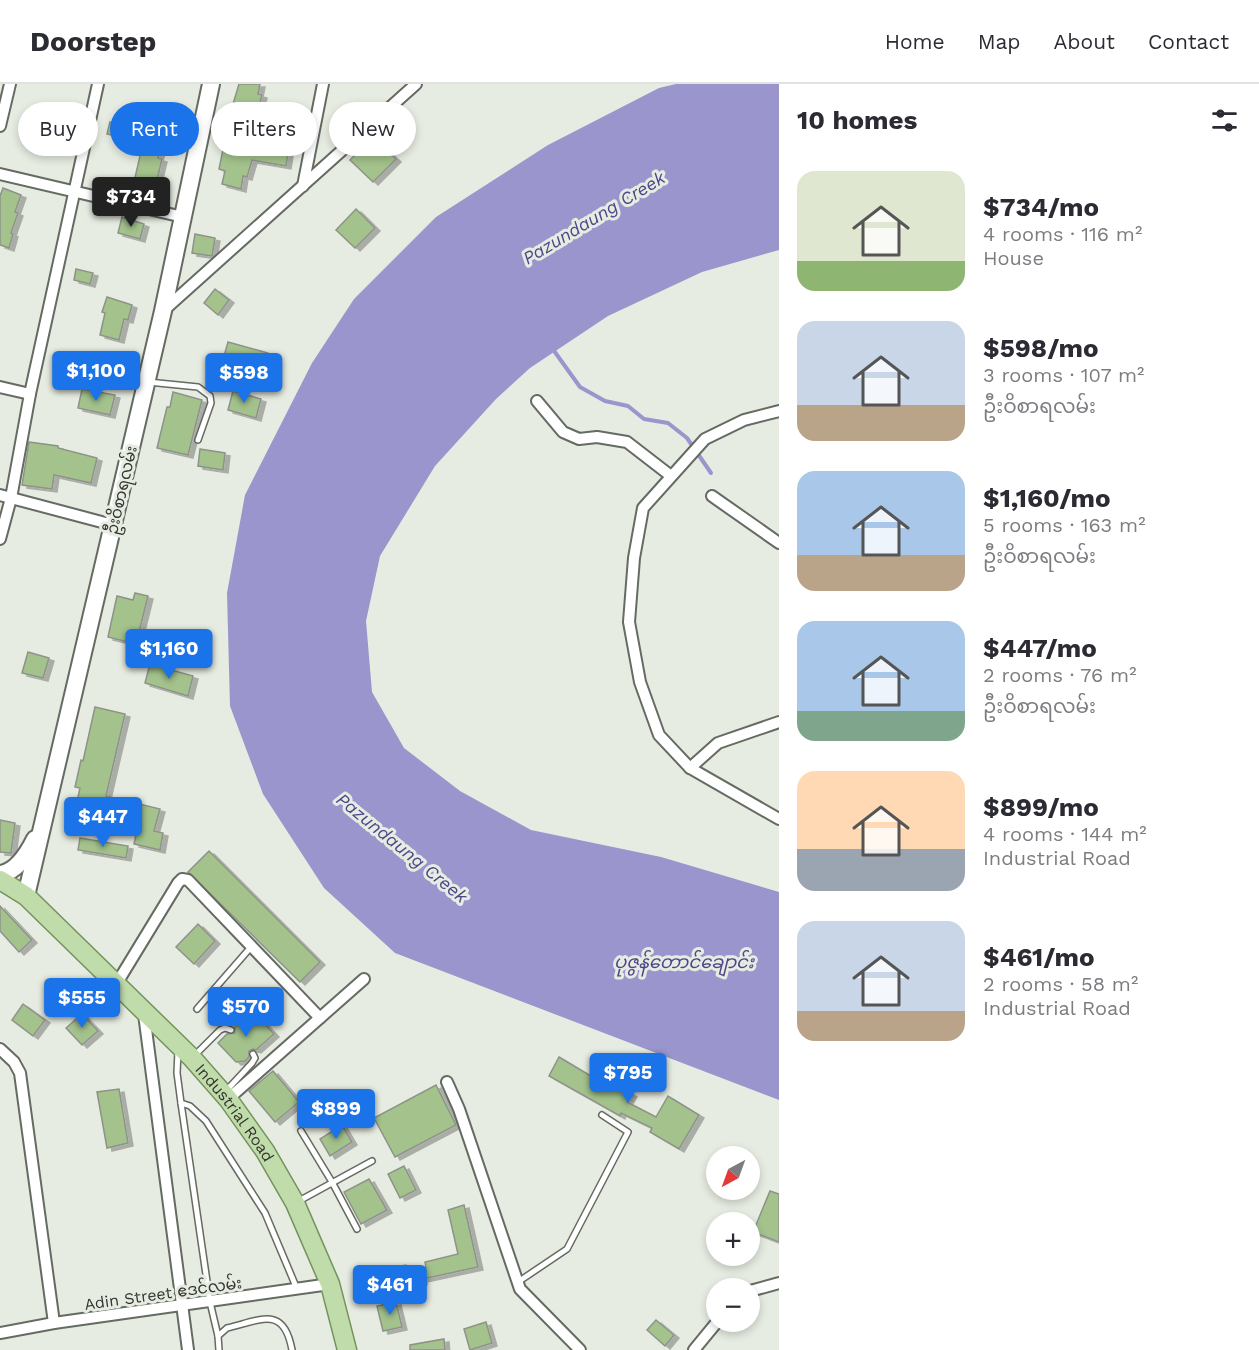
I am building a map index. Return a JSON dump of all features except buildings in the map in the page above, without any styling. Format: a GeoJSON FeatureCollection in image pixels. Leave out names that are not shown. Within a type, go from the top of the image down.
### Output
{"type":"FeatureCollection","features":[{"type":"Feature","properties":{"kind":"main road","name":"ဦးဝိစာရလမ်း"},"geometry":{"type":"LineString","coordinates":[[26,896],[163,311],[211,84]]}},
{"type":"Feature","properties":{"kind":"main road"},"geometry":{"type":"LineString","coordinates":[[0,874],[6,873],[21,861],[43,822]]}},
{"type":"Feature","properties":{"kind":"main road","name":"Industrial Road"},"geometry":{"type":"LineString","coordinates":[[0,880],[26,896],[117,983],[192,1058],[226,1096],[265,1151],[295,1203],[330,1284],[347,1350]]}},
{"type":"Feature","properties":{"kind":"street"},"geometry":{"type":"LineString","coordinates":[[0,126],[10,84]]}},
{"type":"Feature","properties":{"kind":"street"},"geometry":{"type":"LineString","coordinates":[[0,539],[5,496],[98,84]]}},
{"type":"Feature","properties":{"kind":"street"},"geometry":{"type":"LineString","coordinates":[[302,186],[323,84]]}},
{"type":"Feature","properties":{"kind":"street"},"geometry":{"type":"LineString","coordinates":[[163,311],[416,84]]}},
{"type":"Feature","properties":{"kind":"street"},"geometry":{"type":"LineString","coordinates":[[0,174],[183,217]]}},
{"type":"Feature","properties":{"kind":"street"},"geometry":{"type":"LineString","coordinates":[[0,387],[30,393]]}},
{"type":"Feature","properties":{"kind":"street"},"geometry":{"type":"LineString","coordinates":[[537,401],[563,432],[579,439],[597,437],[627,442],[671,476]]}},
{"type":"Feature","properties":{"kind":"street"},"geometry":{"type":"LineString","coordinates":[[779,411],[744,420],[705,439],[643,508],[634,558],[629,622],[640,682],[659,735],[690,768],[779,819]]}},
{"type":"Feature","properties":{"kind":"street"},"geometry":{"type":"LineString","coordinates":[[5,496],[113,525]]}},
{"type":"Feature","properties":{"kind":"street"},"geometry":{"type":"LineString","coordinates":[[712,496],[779,543]]}},
{"type":"Feature","properties":{"kind":"street"},"geometry":{"type":"LineString","coordinates":[[690,768],[718,743],[779,722]]}},
{"type":"Feature","properties":{"kind":"street"},"geometry":{"type":"LineString","coordinates":[[117,983],[182,879],[188,880],[320,1018]]}},
{"type":"Feature","properties":{"kind":"street"},"geometry":{"type":"LineString","coordinates":[[226,1096],[364,979]]}},
{"type":"Feature","properties":{"kind":"street"},"geometry":{"type":"LineString","coordinates":[[144,1010],[188,1350]]}},
{"type":"Feature","properties":{"kind":"street"},"geometry":{"type":"LineString","coordinates":[[0,1049],[14,1062],[20,1073],[54,1323]]}},
{"type":"Feature","properties":{"kind":"street"},"geometry":{"type":"LineString","coordinates":[[447,1082],[459,1109],[520,1289],[580,1350]]}},
{"type":"Feature","properties":{"kind":"street"},"geometry":{"type":"LineString","coordinates":[[760,1288],[779,1283]]}},
{"type":"Feature","properties":{"kind":"street","name":"Adin Street ဧဒင်လမ်း"},"geometry":{"type":"LineString","coordinates":[[0,1333],[54,1323],[330,1284]]}},
{"type":"Feature","properties":{"kind":"street"},"geometry":{"type":"LineString","coordinates":[[694,1350],[709,1332]]}},
{"type":"Feature","properties":{"kind":"lane"},"geometry":{"type":"LineString","coordinates":[[146,382],[198,387],[210,396],[211,403],[198,440]]}},
{"type":"Feature","properties":{"kind":"lane"},"geometry":{"type":"LineString","coordinates":[[197,1009],[251,947]]}},
{"type":"Feature","properties":{"kind":"lane"},"geometry":{"type":"LineString","coordinates":[[192,1058],[220,1030],[225,1028],[231,1030]]}},
{"type":"Feature","properties":{"kind":"lane"},"geometry":{"type":"LineString","coordinates":[[178,1044],[177,1072],[181,1103],[219,1350]]}},
{"type":"Feature","properties":{"kind":"lane"},"geometry":{"type":"LineString","coordinates":[[226,1096],[252,1063],[255,1058],[253,1054]]}},
{"type":"Feature","properties":{"kind":"lane"},"geometry":{"type":"LineString","coordinates":[[181,1103],[190,1106],[206,1121],[237,1168],[265,1213],[297,1289]]}},
{"type":"Feature","properties":{"kind":"lane"},"geometry":{"type":"LineString","coordinates":[[518,1282],[567,1250],[623,1142],[628,1132],[602,1115]]}},
{"type":"Feature","properties":{"kind":"lane"},"geometry":{"type":"LineString","coordinates":[[301,1131],[357,1229]]}},
{"type":"Feature","properties":{"kind":"lane"},"geometry":{"type":"LineString","coordinates":[[295,1203],[372,1161]]}},
{"type":"Feature","properties":{"kind":"lane"},"geometry":{"type":"LineString","coordinates":[[218,1336],[227,1328],[276,1319],[284,1325],[290,1336],[292,1350]]}},
{"type":"Feature","properties":{"kind":"water","name":"ပုဇွန်တောင်ချောင်း"},"geometry":{"type":"Polygon","coordinates":[[[676,84],[779,84],[779,250],[702,272],[608,316],[530,368],[496,399],[435,466],[380,556],[366,621],[372,692],[404,748],[460,791],[531,830],[661,857],[779,892],[779,1100],[395,953],[324,888],[263,794],[230,706],[227,593],[245,495],[312,363],[354,299],[436,217],[548,145],[659,88],[676,84]]]}},
{"type":"Feature","properties":{"kind":"waterway"},"geometry":{"type":"LineString","coordinates":[[552,348],[580,387],[605,401],[628,406],[644,419],[668,423],[687,438],[711,473]]}},
{"type":"Feature","properties":{"kind":"water label","name":"Pazundaung Creek"},"geometry":{"type":"Point","coordinates":[594,218]}},
{"type":"Feature","properties":{"kind":"water label","name":"Pazundaung Creek"},"geometry":{"type":"Point","coordinates":[402,848]}}]}
